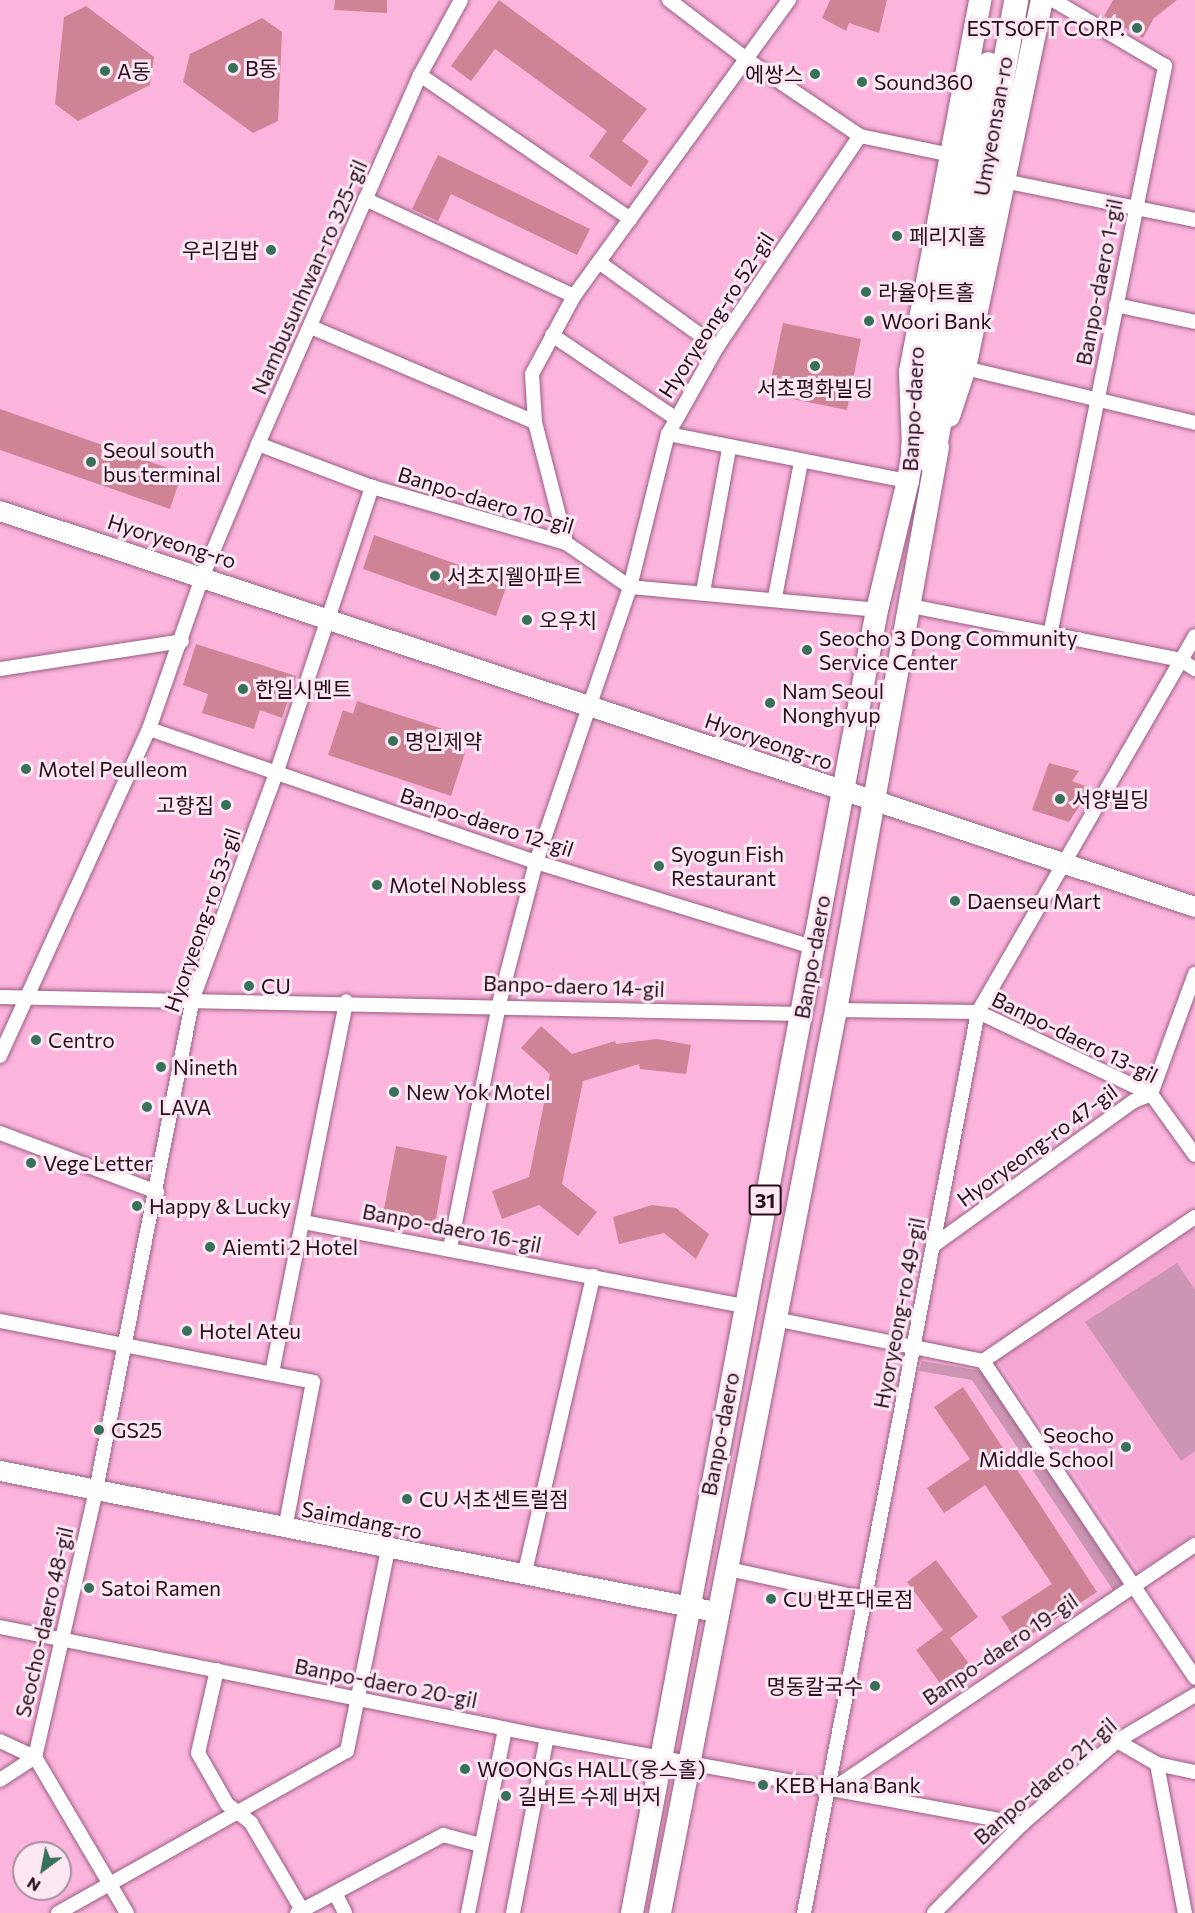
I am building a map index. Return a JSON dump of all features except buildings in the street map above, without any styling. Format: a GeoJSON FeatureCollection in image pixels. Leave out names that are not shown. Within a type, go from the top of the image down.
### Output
{"type":"FeatureCollection","features":[{"type":"Feature","properties":{"kind":"highway","name":"Umyeonsan-ro"},"geometry":{"type":"LineString","coordinates":[[913,448],[1000,0]]}},
{"type":"Feature","properties":{"kind":"highway","name":"Umyeonsan-ro"},"geometry":{"type":"LineString","coordinates":[[932,464],[1016,0]]}},
{"type":"Feature","properties":{"kind":"main road","name":"Banpo-daero"},"geometry":{"type":"LineString","coordinates":[[632,1913],[686,1607],[877,610],[908,481],[913,448],[910,372],[980,0]]}},
{"type":"Feature","properties":{"kind":"main road","name":"Banpo-daero"},"geometry":{"type":"LineString","coordinates":[[660,1913],[724,1568],[836,1010],[932,464],[965,368],[1042,0]]}},
{"type":"Feature","properties":{"kind":"main road","name":"Hyoryeong-ro"},"geometry":{"type":"LineString","coordinates":[[0,511],[203,575],[1195,907]]}},
{"type":"Feature","properties":{"kind":"main road","name":"Saimdang-ro"},"geometry":{"type":"LineString","coordinates":[[0,1471],[388,1550],[716,1612]]}},
{"type":"Feature","properties":{"kind":"street","name":"Nambusunhwan-ro 325-gil"},"geometry":{"type":"LineString","coordinates":[[0,1056],[28,999],[149,729],[182,641],[203,575],[258,444],[420,75],[461,0]]}},
{"type":"Feature","properties":{"kind":"street"},"geometry":{"type":"LineString","coordinates":[[669,0],[749,61],[860,136],[951,155]]}},
{"type":"Feature","properties":{"kind":"street"},"geometry":{"type":"LineString","coordinates":[[566,543],[535,422],[532,374],[574,296],[749,61],[789,0]]}},
{"type":"Feature","properties":{"kind":"street","name":"Banpo-daero 1-gil"},"geometry":{"type":"LineString","coordinates":[[1050,635],[1165,66],[1053,0]]}},
{"type":"Feature","properties":{"kind":"street"},"geometry":{"type":"LineString","coordinates":[[420,75],[630,219]]}},
{"type":"Feature","properties":{"kind":"street","name":"Hyoryeong-ro 52-gil"},"geometry":{"type":"LineString","coordinates":[[450,1248],[499,1004],[536,862],[630,587],[668,434],[717,347],[860,136]]}},
{"type":"Feature","properties":{"kind":"street"},"geometry":{"type":"LineString","coordinates":[[1004,181],[1195,220]]}},
{"type":"Feature","properties":{"kind":"street"},"geometry":{"type":"LineString","coordinates":[[366,199],[574,296]]}},
{"type":"Feature","properties":{"kind":"street"},"geometry":{"type":"LineString","coordinates":[[600,263],[717,347]]}},
{"type":"Feature","properties":{"kind":"street"},"geometry":{"type":"LineString","coordinates":[[1116,305],[1195,322]]}},
{"type":"Feature","properties":{"kind":"street"},"geometry":{"type":"LineString","coordinates":[[311,327],[535,422]]}},
{"type":"Feature","properties":{"kind":"street"},"geometry":{"type":"LineString","coordinates":[[552,335],[675,418]]}},
{"type":"Feature","properties":{"kind":"street"},"geometry":{"type":"LineString","coordinates":[[965,368],[1195,423]]}},
{"type":"Feature","properties":{"kind":"street"},"geometry":{"type":"LineString","coordinates":[[668,434],[729,449],[908,481]]}},
{"type":"Feature","properties":{"kind":"street","name":"Banpo-daero 10-gil"},"geometry":{"type":"LineString","coordinates":[[258,444],[372,487],[566,543],[630,587]]}},
{"type":"Feature","properties":{"kind":"street"},"geometry":{"type":"LineString","coordinates":[[703,592],[729,449]]}},
{"type":"Feature","properties":{"kind":"street"},"geometry":{"type":"LineString","coordinates":[[775,597],[801,462]]}},
{"type":"Feature","properties":{"kind":"street"},"geometry":{"type":"LineString","coordinates":[[328,618],[372,487]]}},
{"type":"Feature","properties":{"kind":"street"},"geometry":{"type":"LineString","coordinates":[[630,587],[775,597],[877,610]]}},
{"type":"Feature","properties":{"kind":"street"},"geometry":{"type":"LineString","coordinates":[[906,605],[1181,660],[1195,669]]}},
{"type":"Feature","properties":{"kind":"street","name":"Hyoryeong-ro 53-gil"},"geometry":{"type":"LineString","coordinates":[[96,1490],[157,1192],[193,998],[276,774],[328,618]]}},
{"type":"Feature","properties":{"kind":"street","name":"Hyoryeong-ro 49-gil"},"geometry":{"type":"LineString","coordinates":[[804,1913],[830,1791],[978,1012],[1019,936],[1066,864],[1195,636]]}},
{"type":"Feature","properties":{"kind":"street"},"geometry":{"type":"LineString","coordinates":[[0,669],[182,641]]}},
{"type":"Feature","properties":{"kind":"street","name":"Banpo-daero 12-gil"},"geometry":{"type":"LineString","coordinates":[[149,729],[536,862],[813,947]]}},
{"type":"Feature","properties":{"kind":"street","name":"Hyoryeong-ro 47-gil"},"geometry":{"type":"LineString","coordinates":[[934,1245],[1134,1101],[1151,1094],[1195,974]]}},
{"type":"Feature","properties":{"kind":"street","name":"Banpo-daero 14-gil"},"geometry":{"type":"LineString","coordinates":[[0,997],[499,1004],[801,1014]]}},
{"type":"Feature","properties":{"kind":"street"},"geometry":{"type":"LineString","coordinates":[[272,1373],[345,1001]]}},
{"type":"Feature","properties":{"kind":"street","name":"Banpo-daero 13-gil"},"geometry":{"type":"LineString","coordinates":[[836,1010],[978,1012],[1151,1094],[1195,1155]]}},
{"type":"Feature","properties":{"kind":"street"},"geometry":{"type":"LineString","coordinates":[[0,1133],[157,1192]]}},
{"type":"Feature","properties":{"kind":"street"},"geometry":{"type":"LineString","coordinates":[[775,1319],[914,1349],[983,1361],[1195,1217]]}},
{"type":"Feature","properties":{"kind":"street","name":"Banpo-daero 16-gil"},"geometry":{"type":"LineString","coordinates":[[303,1222],[450,1248],[744,1306]]}},
{"type":"Feature","properties":{"kind":"street"},"geometry":{"type":"LineString","coordinates":[[524,1576],[593,1276]]}},
{"type":"Feature","properties":{"kind":"street"},"geometry":{"type":"LineString","coordinates":[[0,1321],[125,1342],[313,1382],[285,1529]]}},
{"type":"Feature","properties":{"kind":"street"},"geometry":{"type":"LineString","coordinates":[[983,1361],[1195,1678]]}},
{"type":"Feature","properties":{"kind":"street","name":"Seocho-daero 48-gil"},"geometry":{"type":"LineString","coordinates":[[35,1757],[96,1490]]}},
{"type":"Feature","properties":{"kind":"street","name":"Banpo-daero 19-gil"},"geometry":{"type":"LineString","coordinates":[[830,1791],[1195,1545]]}},
{"type":"Feature","properties":{"kind":"street"},"geometry":{"type":"LineString","coordinates":[[58,1913],[346,1751],[360,1699],[388,1550]]}},
{"type":"Feature","properties":{"kind":"street"},"geometry":{"type":"LineString","coordinates":[[724,1568],[866,1599]]}},
{"type":"Feature","properties":{"kind":"street","name":"Banpo-daero 20-gil"},"geometry":{"type":"LineString","coordinates":[[0,1627],[505,1729],[687,1763]]}},
{"type":"Feature","properties":{"kind":"street"},"geometry":{"type":"LineString","coordinates":[[217,1670],[198,1753],[227,1804],[251,1823],[300,1912],[443,1835],[481,1845]]}},
{"type":"Feature","properties":{"kind":"street","name":"Banpo-daero 21-gil"},"geometry":{"type":"LineString","coordinates":[[934,1913],[1022,1824],[1117,1741],[1195,1695]]}},
{"type":"Feature","properties":{"kind":"street"},"geometry":{"type":"LineString","coordinates":[[468,1913],[505,1729]]}},
{"type":"Feature","properties":{"kind":"street"},"geometry":{"type":"LineString","coordinates":[[513,1913],[547,1737]]}},
{"type":"Feature","properties":{"kind":"street"},"geometry":{"type":"LineString","coordinates":[[0,1741],[35,1757],[127,1913]]}},
{"type":"Feature","properties":{"kind":"street"},"geometry":{"type":"LineString","coordinates":[[1117,1741],[1158,1764],[1195,1773]]}},
{"type":"Feature","properties":{"kind":"street"},"geometry":{"type":"LineString","coordinates":[[0,1780],[35,1757]]}},
{"type":"Feature","properties":{"kind":"street"},"geometry":{"type":"LineString","coordinates":[[687,1763],[830,1791],[1022,1824]]}},
{"type":"Feature","properties":{"kind":"street"},"geometry":{"type":"LineString","coordinates":[[1158,1764],[1185,1913]]}},
{"type":"Feature","properties":{"kind":"street"},"geometry":{"type":"LineString","coordinates":[[335,1893],[345,1913]]}},
{"type":"Feature","properties":{"kind":"shaded area","name":"Seocho Middle School"},"geometry":{"type":"Polygon","coordinates":[[[1195,1228],[1195,1534],[1140,1571],[998,1360],[1195,1228]]]}},
{"type":"Feature","properties":{"kind":"shaded area"},"geometry":{"type":"Polygon","coordinates":[[[1177,1263],[1195,1290],[1195,1451],[1181,1461],[1085,1322],[1177,1263]]]}},
{"type":"Feature","properties":{"kind":"shaded area"},"geometry":{"type":"Polygon","coordinates":[[[922,1361],[982,1371],[1123,1583],[1113,1590],[972,1380],[919,1371],[922,1361]]]}},
{"type":"Feature","properties":{"kind":"place","name":"ESTSOFT CORP."},"geometry":{"type":"Point","coordinates":[1137,28]}},
{"type":"Feature","properties":{"kind":"place","name":"B동"},"geometry":{"type":"Point","coordinates":[233,68]}},
{"type":"Feature","properties":{"kind":"place","name":"A동"},"geometry":{"type":"Point","coordinates":[105,71]}},
{"type":"Feature","properties":{"kind":"place","name":"에쌍스"},"geometry":{"type":"Point","coordinates":[815,74]}},
{"type":"Feature","properties":{"kind":"place","name":"Sound360"},"geometry":{"type":"Point","coordinates":[862,82]}},
{"type":"Feature","properties":{"kind":"place","name":"페리지홀"},"geometry":{"type":"Point","coordinates":[897,236]}},
{"type":"Feature","properties":{"kind":"place","name":"우리김밥"},"geometry":{"type":"Point","coordinates":[271,250]}},
{"type":"Feature","properties":{"kind":"place","name":"라율아트홀"},"geometry":{"type":"Point","coordinates":[866,292]}},
{"type":"Feature","properties":{"kind":"place","name":"Woori Bank"},"geometry":{"type":"Point","coordinates":[869,321]}},
{"type":"Feature","properties":{"kind":"place","name":"서초평화빌딩"},"geometry":{"type":"Point","coordinates":[815,366]}},
{"type":"Feature","properties":{"kind":"place","name":"Seoul south bus terminal"},"geometry":{"type":"Point","coordinates":[91,462]}},
{"type":"Feature","properties":{"kind":"place","name":"서초지웰아파트"},"geometry":{"type":"Point","coordinates":[435,576]}},
{"type":"Feature","properties":{"kind":"place","name":"오우치"},"geometry":{"type":"Point","coordinates":[527,620]}},
{"type":"Feature","properties":{"kind":"place","name":"Seocho 3 Dong Community Service Center"},"geometry":{"type":"Point","coordinates":[807,650]}},
{"type":"Feature","properties":{"kind":"place","name":"한일시멘트"},"geometry":{"type":"Point","coordinates":[243,689]}},
{"type":"Feature","properties":{"kind":"place","name":"Nam Seoul Nonghyup"},"geometry":{"type":"Point","coordinates":[770,703]}},
{"type":"Feature","properties":{"kind":"place","name":"명인제약"},"geometry":{"type":"Point","coordinates":[393,741]}},
{"type":"Feature","properties":{"kind":"place","name":"Motel Peulleom"},"geometry":{"type":"Point","coordinates":[26,769]}},
{"type":"Feature","properties":{"kind":"place","name":"서양빌딩"},"geometry":{"type":"Point","coordinates":[1060,799]}},
{"type":"Feature","properties":{"kind":"place","name":"고향집"},"geometry":{"type":"Point","coordinates":[226,805]}},
{"type":"Feature","properties":{"kind":"place","name":"Syogun Fish Restaurant"},"geometry":{"type":"Point","coordinates":[659,866]}},
{"type":"Feature","properties":{"kind":"place","name":"Motel Nobless"},"geometry":{"type":"Point","coordinates":[377,885]}},
{"type":"Feature","properties":{"kind":"place","name":"Daenseu Mart"},"geometry":{"type":"Point","coordinates":[955,901]}},
{"type":"Feature","properties":{"kind":"place","name":"CU"},"geometry":{"type":"Point","coordinates":[249,986]}},
{"type":"Feature","properties":{"kind":"place","name":"Centro"},"geometry":{"type":"Point","coordinates":[36,1040]}},
{"type":"Feature","properties":{"kind":"place","name":"Nineth"},"geometry":{"type":"Point","coordinates":[161,1067]}},
{"type":"Feature","properties":{"kind":"place","name":"New Yok Motel"},"geometry":{"type":"Point","coordinates":[394,1092]}},
{"type":"Feature","properties":{"kind":"place","name":"LAVA"},"geometry":{"type":"Point","coordinates":[147,1107]}},
{"type":"Feature","properties":{"kind":"place","name":"Vege Letter"},"geometry":{"type":"Point","coordinates":[31,1163]}},
{"type":"Feature","properties":{"kind":"place","name":"Happy & Lucky"},"geometry":{"type":"Point","coordinates":[137,1206]}},
{"type":"Feature","properties":{"kind":"place","name":"Aiemti 2 Hotel"},"geometry":{"type":"Point","coordinates":[210,1247]}},
{"type":"Feature","properties":{"kind":"place","name":"Hotel Ateu"},"geometry":{"type":"Point","coordinates":[187,1331]}},
{"type":"Feature","properties":{"kind":"place","name":"GS25"},"geometry":{"type":"Point","coordinates":[99,1430]}},
{"type":"Feature","properties":{"kind":"place","name":"Seocho Middle School"},"geometry":{"type":"Point","coordinates":[1126,1447]}},
{"type":"Feature","properties":{"kind":"place","name":"CU 서초센트럴점"},"geometry":{"type":"Point","coordinates":[407,1499]}},
{"type":"Feature","properties":{"kind":"place","name":"Satoi Ramen"},"geometry":{"type":"Point","coordinates":[89,1588]}},
{"type":"Feature","properties":{"kind":"place","name":"CU 반포대로점"},"geometry":{"type":"Point","coordinates":[771,1599]}},
{"type":"Feature","properties":{"kind":"place","name":"명동칼국수"},"geometry":{"type":"Point","coordinates":[875,1686]}},
{"type":"Feature","properties":{"kind":"place","name":"WOONGs HALL(웅스홀)"},"geometry":{"type":"Point","coordinates":[465,1769]}},
{"type":"Feature","properties":{"kind":"place","name":"KEB Hana Bank"},"geometry":{"type":"Point","coordinates":[763,1785]}},
{"type":"Feature","properties":{"kind":"place","name":"길버트 수제 버저"},"geometry":{"type":"Point","coordinates":[506,1796]}}]}
